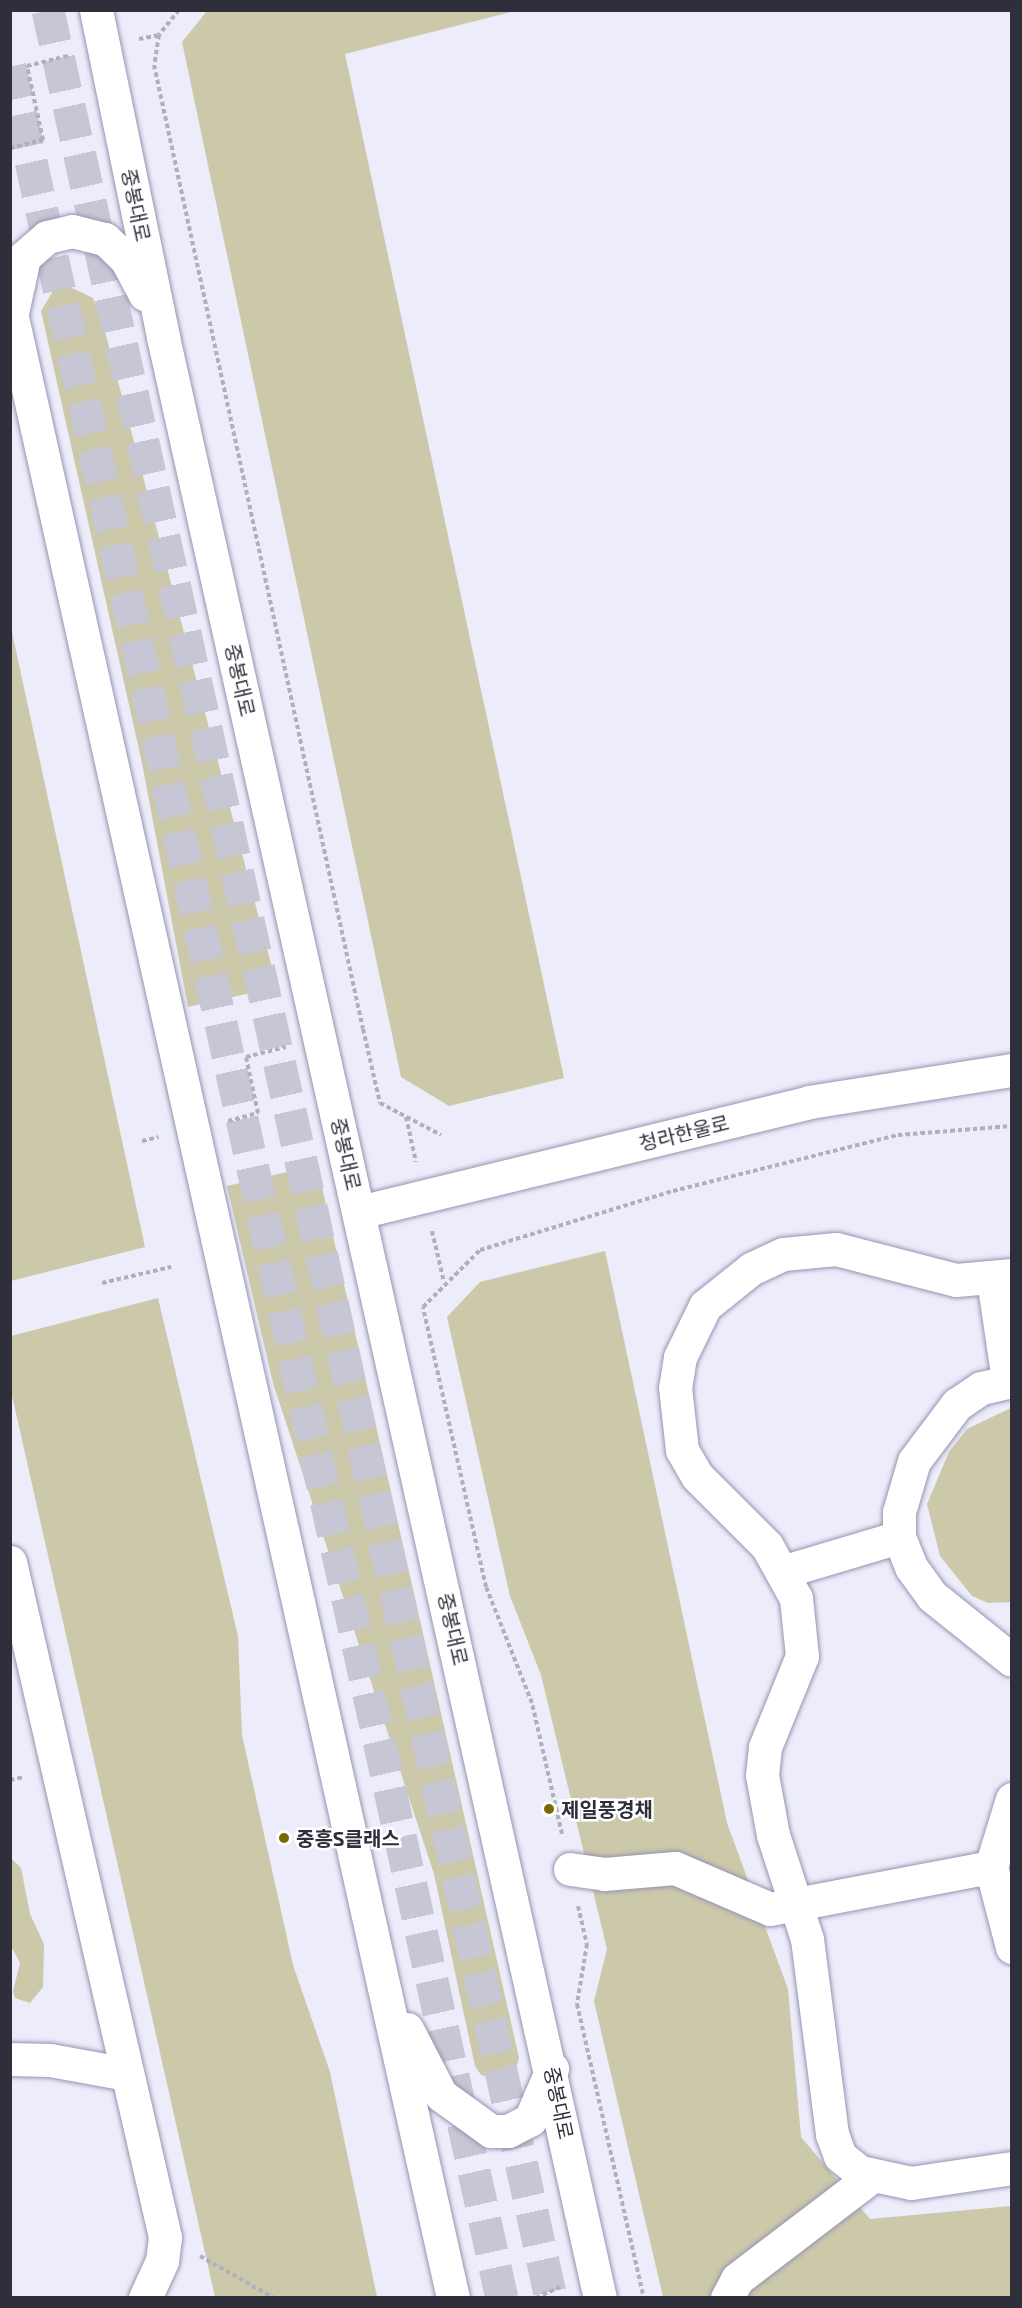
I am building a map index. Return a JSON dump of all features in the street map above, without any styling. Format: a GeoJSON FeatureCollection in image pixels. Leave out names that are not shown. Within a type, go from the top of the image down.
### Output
{"type":"FeatureCollection","features":[{"type":"Feature","properties":{"kind":"main road","name":"중봉대로"},"geometry":{"type":"LineString","coordinates":[[96,10],[163,337],[552,2069],[600,2298]]}},
{"type":"Feature","properties":{"kind":"main road"},"geometry":{"type":"LineString","coordinates":[[163,337],[126,259],[105,239],[72,231],[47,237],[24,257],[11,310],[215,1247],[384,1982],[453,2298]]}},
{"type":"Feature","properties":{"kind":"main road","name":"청라한울로"},"geometry":{"type":"LineString","coordinates":[[359,1212],[809,1102],[1011,1070]]}},
{"type":"Feature","properties":{"kind":"main road"},"geometry":{"type":"LineString","coordinates":[[1010,1656],[932,1596],[911,1567],[899,1537],[903,1487],[934,1432],[957,1404],[981,1388],[1010,1381],[1002,1277],[956,1280],[836,1249],[806,1248],[751,1269],[705,1306],[678,1367],[676,1413],[682,1450],[697,1476],[785,1570],[800,1618],[802,1656],[765,1747],[762,1774],[773,1835],[796,1900],[816,1985],[832,2134],[840,2156],[871,2177],[911,2184],[1011,2168]]}},
{"type":"Feature","properties":{"kind":"main road"},"geometry":{"type":"LineString","coordinates":[[785,1570],[899,1537]]}},
{"type":"Feature","properties":{"kind":"main road"},"geometry":{"type":"LineString","coordinates":[[10,1562],[165,2237],[162,2261],[145,2298]]}},
{"type":"Feature","properties":{"kind":"main road"},"geometry":{"type":"LineString","coordinates":[[1011,1799],[991,1867],[1011,1947]]}},
{"type":"Feature","properties":{"kind":"main road"},"geometry":{"type":"LineString","coordinates":[[570,1869],[604,1874],[675,1868],[770,1909],[796,1900],[991,1867]]}},
{"type":"Feature","properties":{"kind":"main road"},"geometry":{"type":"LineString","coordinates":[[384,1982],[441,2095],[478,2125],[508,2131],[530,2120],[552,2069]]}},
{"type":"Feature","properties":{"kind":"main road"},"geometry":{"type":"LineString","coordinates":[[10,2059],[50,2060],[128,2074]]}},
{"type":"Feature","properties":{"kind":"main road"},"geometry":{"type":"LineString","coordinates":[[727,2298],[737,2279],[871,2177]]}},
{"type":"Feature","properties":{"kind":"path"},"geometry":{"type":"LineString","coordinates":[[179,10],[159,35],[154,65],[380,1103],[441,1136]]}},
{"type":"Feature","properties":{"kind":"path"},"geometry":{"type":"LineString","coordinates":[[10,148],[43,140],[27,66],[59,58]]}},
{"type":"Feature","properties":{"kind":"path"},"geometry":{"type":"LineString","coordinates":[[225,1122],[258,1113],[246,1057],[290,1046]]}},
{"type":"Feature","properties":{"kind":"path"},"geometry":{"type":"LineString","coordinates":[[644,2298],[577,2004],[587,1944],[532,1703],[486,1587],[423,1307],[480,1250],[674,1191],[898,1135],[1011,1126]]}},
{"type":"Feature","properties":{"kind":"path"},"geometry":{"type":"LineString","coordinates":[[102,1283],[171,1267]]}},
{"type":"Feature","properties":{"kind":"path"},"geometry":{"type":"LineString","coordinates":[[165,2237],[274,2298]]}},
{"type":"Feature","properties":{"kind":"path"},"geometry":{"type":"LineString","coordinates":[[536,2298],[535,2293],[570,2285]]}},
{"type":"Feature","properties":{"kind":"shaded area"},"geometry":{"type":"Polygon","coordinates":[[[207,11],[515,11],[345,54],[564,1078],[449,1106],[401,1077],[182,42],[207,11]]]}},
{"type":"Feature","properties":{"kind":"shaded area"},"geometry":{"type":"Polygon","coordinates":[[[70,287],[93,298],[103,324],[277,987],[188,1007],[142,763],[41,311],[53,291],[70,287]]]}},
{"type":"Feature","properties":{"kind":"shaded area"},"geometry":{"type":"Polygon","coordinates":[[[10,623],[145,1247],[11,1281],[10,1281],[10,623]]]}},
{"type":"Feature","properties":{"kind":"shaded area"},"geometry":{"type":"Polygon","coordinates":[[[317,1165],[519,2058],[516,2069],[499,2080],[481,2075],[475,2066],[434,1874],[273,1383],[227,1186],[317,1165]]]}},
{"type":"Feature","properties":{"kind":"shaded area"},"geometry":{"type":"Polygon","coordinates":[[[605,1251],[727,1823],[788,1989],[801,2137],[870,2219],[1011,2206],[1011,2297],[663,2297],[594,2001],[607,1949],[541,1675],[510,1596],[447,1317],[480,1282],[605,1251]]]}},
{"type":"Feature","properties":{"kind":"shaded area"},"geometry":{"type":"Polygon","coordinates":[[[158,1298],[238,1636],[242,1735],[293,1965],[330,2072],[377,2297],[215,2297],[11,1391],[11,1336],[158,1298]]]}},
{"type":"Feature","properties":{"kind":"shaded area"},"geometry":{"type":"Polygon","coordinates":[[[1011,1408],[1011,1602],[988,1603],[972,1596],[940,1556],[927,1504],[949,1452],[967,1429],[1011,1408]]]}},
{"type":"Feature","properties":{"kind":"shaded area"},"geometry":{"type":"Polygon","coordinates":[[[11,1858],[21,1868],[30,1914],[44,1944],[43,1987],[30,2003],[15,1998],[13,1991],[20,1963],[11,1946],[11,1858]]]}},
{"type":"Feature","properties":{"kind":"tunnel"},"geometry":{"type":"LineString","coordinates":[[48,10],[551,2298]]}},
{"type":"Feature","properties":{"kind":"tunnel"},"geometry":{"type":"LineString","coordinates":[[10,66],[502,2298]]}},
{"type":"Feature","properties":{"kind":"place","name":"제일풍경채"},"geometry":{"type":"Point","coordinates":[549,1809]}},
{"type":"Feature","properties":{"kind":"place","name":"중흥S클래스"},"geometry":{"type":"Point","coordinates":[284,1838]}}]}
